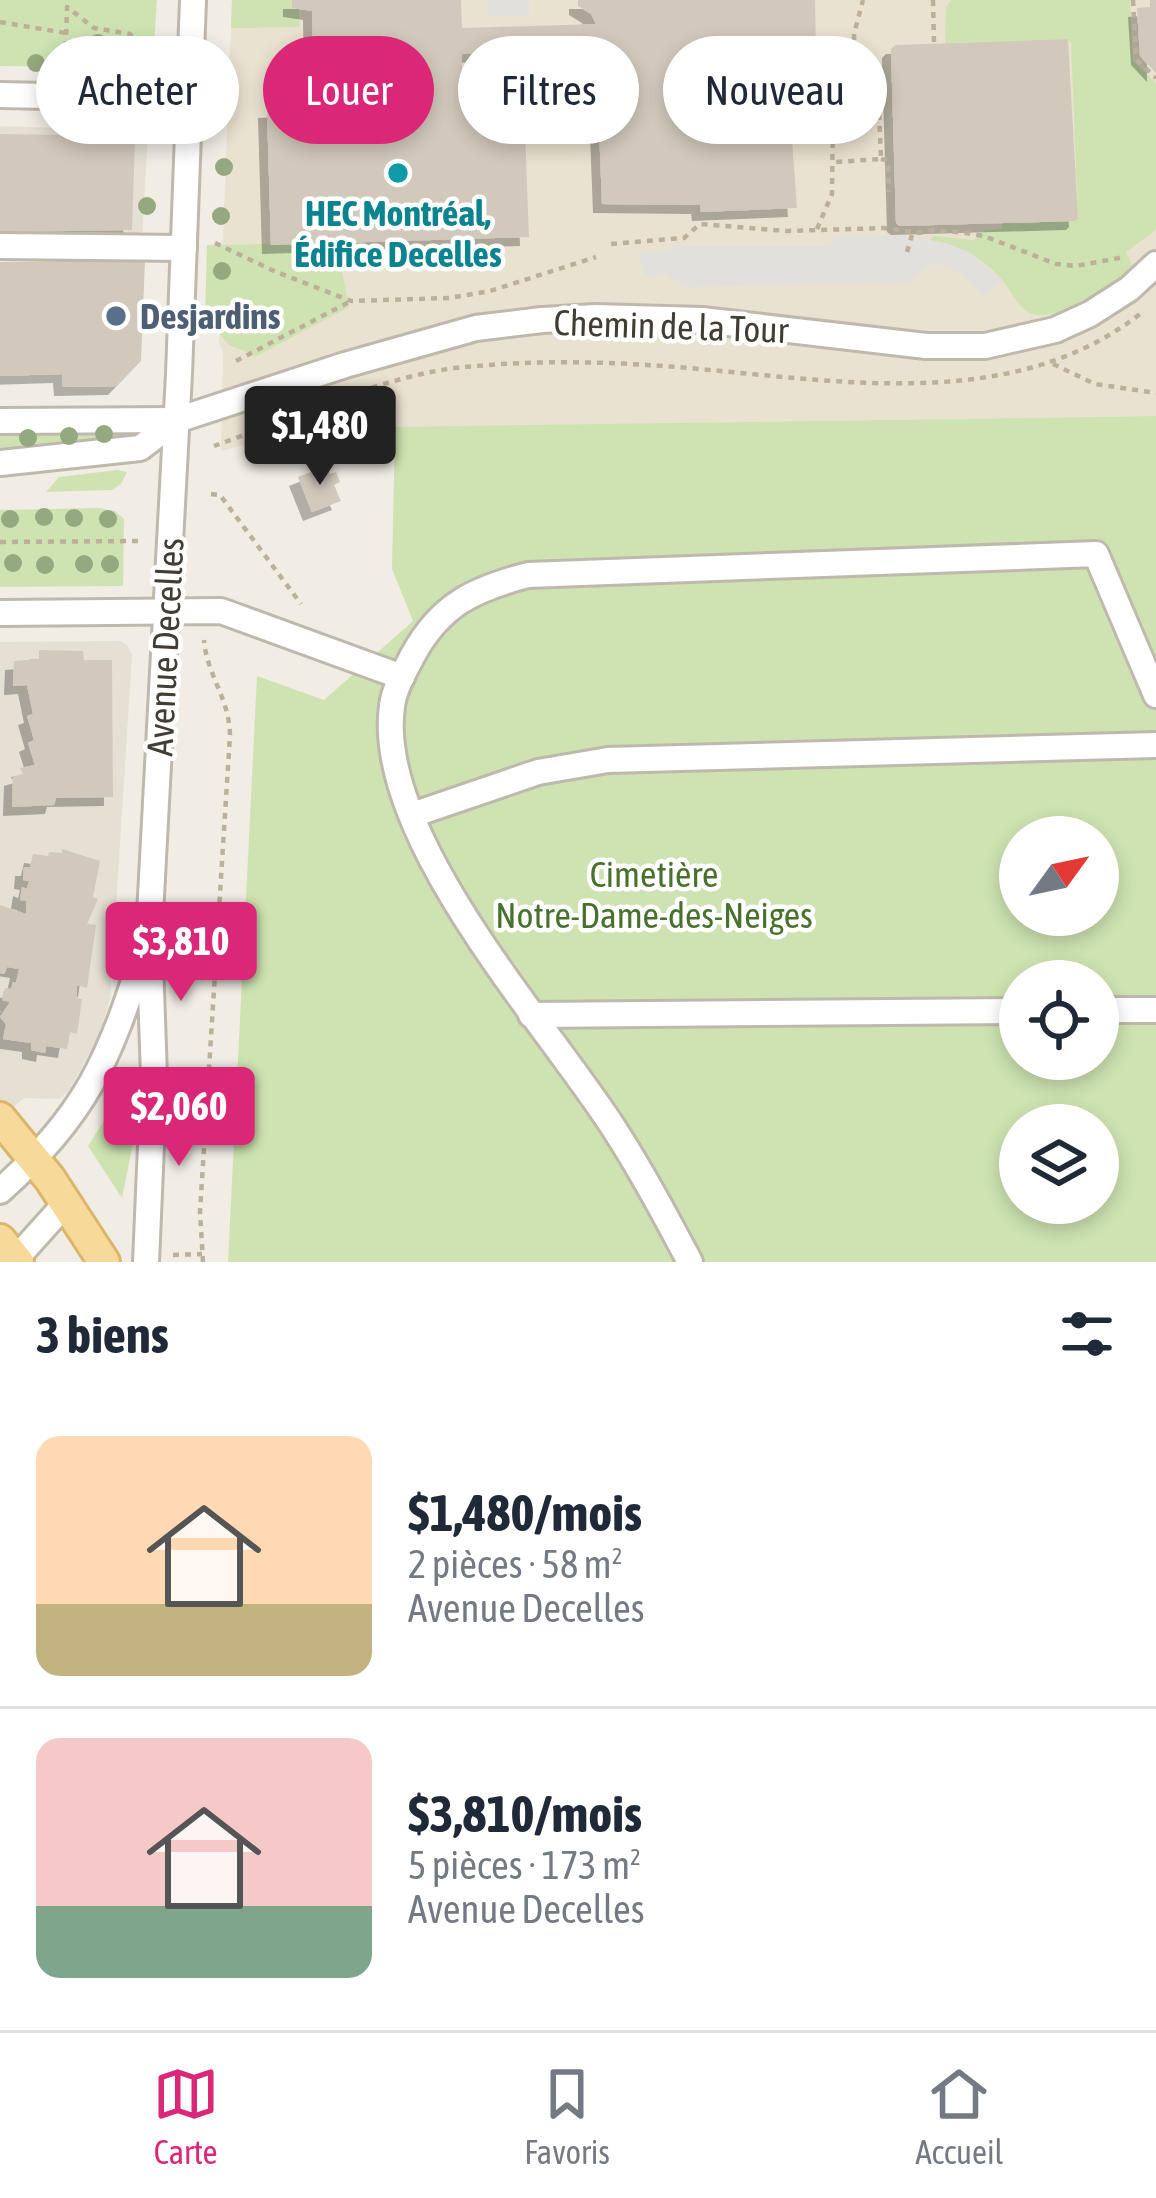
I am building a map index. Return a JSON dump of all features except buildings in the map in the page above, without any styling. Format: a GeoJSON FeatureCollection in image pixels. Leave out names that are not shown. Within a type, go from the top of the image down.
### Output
{"type":"FeatureCollection","features":[{"type":"Feature","properties":{"kind":"main road"},"geometry":{"type":"LineString","coordinates":[[0,1118],[35,1160],[104,1262]]}},
{"type":"Feature","properties":{"kind":"street","name":"Avenue Decelles"},"geometry":{"type":"LineString","coordinates":[[192,36],[193,0]]}},
{"type":"Feature","properties":{"kind":"street"},"geometry":{"type":"LineString","coordinates":[[0,95],[36,96]]}},
{"type":"Feature","properties":{"kind":"street","name":"Avenue Decelles"},"geometry":{"type":"LineString","coordinates":[[154,1260],[148,933],[187,144]]}},
{"type":"Feature","properties":{"kind":"street"},"geometry":{"type":"LineString","coordinates":[[0,246],[184,248]]}},
{"type":"Feature","properties":{"kind":"street","name":"Chemin de la Tour"},"geometry":{"type":"LineString","coordinates":[[177,420],[397,349],[476,328],[542,320],[702,320],[926,346],[986,346],[1055,330],[1090,314],[1129,289],[1148,256]]}},
{"type":"Feature","properties":{"kind":"street"},"geometry":{"type":"LineString","coordinates":[[0,421],[177,420]]}},
{"type":"Feature","properties":{"kind":"street"},"geometry":{"type":"LineString","coordinates":[[0,463],[140,448],[177,420]]}},
{"type":"Feature","properties":{"kind":"street"},"geometry":{"type":"LineString","coordinates":[[690,1262],[613,1127],[468,924],[412,815],[393,751],[392,704],[428,630],[443,612],[495,584],[528,575],[1096,554],[1156,695]]}},
{"type":"Feature","properties":{"kind":"street"},"geometry":{"type":"LineString","coordinates":[[0,613],[221,610],[402,676]]}},
{"type":"Feature","properties":{"kind":"street"},"geometry":{"type":"LineString","coordinates":[[412,815],[538,772],[608,760],[1156,745]]}},
{"type":"Feature","properties":{"kind":"street","name":"Avenue Decelles"},"geometry":{"type":"LineString","coordinates":[[0,1191],[35,1160],[78,1109],[103,1067],[148,933]]}},
{"type":"Feature","properties":{"kind":"street"},"geometry":{"type":"LineString","coordinates":[[1119,1010],[1156,1010]]}},
{"type":"Feature","properties":{"kind":"street"},"geometry":{"type":"LineString","coordinates":[[531,1015],[999,1011]]}},
{"type":"Feature","properties":{"kind":"street"},"geometry":{"type":"LineString","coordinates":[[12,1256],[66,1203]]}},
{"type":"Feature","properties":{"kind":"path"},"geometry":{"type":"LineString","coordinates":[[854,36],[863,0]]}},
{"type":"Feature","properties":{"kind":"path"},"geometry":{"type":"LineString","coordinates":[[933,0],[934,44]]}},
{"type":"Feature","properties":{"kind":"path"},"geometry":{"type":"LineString","coordinates":[[1133,0],[1136,59],[1156,78]]}},
{"type":"Feature","properties":{"kind":"path"},"geometry":{"type":"LineString","coordinates":[[66,36],[67,3]]}},
{"type":"Feature","properties":{"kind":"path"},"geometry":{"type":"LineString","coordinates":[[67,3],[94,28],[132,36]]}},
{"type":"Feature","properties":{"kind":"path"},"geometry":{"type":"LineString","coordinates":[[0,22],[66,32]]}},
{"type":"Feature","properties":{"kind":"path"},"geometry":{"type":"LineString","coordinates":[[817,229],[832,194],[834,144]]}},
{"type":"Feature","properties":{"kind":"path"},"geometry":{"type":"LineString","coordinates":[[880,144],[881,159]]}},
{"type":"Feature","properties":{"kind":"path"},"geometry":{"type":"LineString","coordinates":[[835,162],[888,161],[889,192]]}},
{"type":"Feature","properties":{"kind":"path"},"geometry":{"type":"LineString","coordinates":[[611,244],[684,238],[700,224],[787,231],[884,228],[984,236],[1056,264],[1099,265],[1148,256]]}},
{"type":"Feature","properties":{"kind":"path"},"geometry":{"type":"LineString","coordinates":[[907,252],[913,232]]}},
{"type":"Feature","properties":{"kind":"path"},"geometry":{"type":"LineString","coordinates":[[215,243],[351,301],[448,298],[490,291],[596,257]]}},
{"type":"Feature","properties":{"kind":"path"},"geometry":{"type":"LineString","coordinates":[[236,361],[351,301]]}},
{"type":"Feature","properties":{"kind":"path"},"geometry":{"type":"LineString","coordinates":[[214,446],[374,388],[461,367],[647,364],[784,380],[990,377],[1053,364],[1116,333],[1150,306]]}},
{"type":"Feature","properties":{"kind":"path"},"geometry":{"type":"LineString","coordinates":[[1053,364],[1095,384],[1156,393]]}},
{"type":"Feature","properties":{"kind":"path"},"geometry":{"type":"LineString","coordinates":[[211,494],[220,495],[301,604]]}},
{"type":"Feature","properties":{"kind":"path"},"geometry":{"type":"LineString","coordinates":[[0,542],[138,541]]}},
{"type":"Feature","properties":{"kind":"path"},"geometry":{"type":"LineString","coordinates":[[154,1260],[203,1258],[200,1212],[230,735],[228,706],[207,663],[204,640]]}},
{"type":"Feature","properties":{"kind":"shaded area"},"geometry":{"type":"Polygon","coordinates":[[[232,0],[1156,0],[1156,416],[299,429],[221,451],[223,352],[219,343],[227,144],[239,144],[239,36],[231,36],[232,0]]]}},
{"type":"Feature","properties":{"kind":"shaded area"},"geometry":{"type":"Polygon","coordinates":[[[488,0],[529,0],[529,16],[488,16],[488,0]]]}},
{"type":"Feature","properties":{"kind":"shaded area"},"geometry":{"type":"Polygon","coordinates":[[[0,126],[36,127],[36,144],[147,144],[142,240],[0,241],[0,126]]]}},
{"type":"Feature","properties":{"kind":"shaded area"},"geometry":{"type":"Polygon","coordinates":[[[899,235],[969,252],[1003,281],[984,296],[965,276],[944,265],[928,265],[908,283],[685,287],[665,273],[646,277],[638,253],[679,246],[829,246],[837,237],[899,235]]]}},
{"type":"Feature","properties":{"kind":"shaded area"},"geometry":{"type":"Polygon","coordinates":[[[121,641],[132,656],[110,999],[98,1038],[69,1090],[59,1099],[24,1098],[0,1118],[0,642],[121,641]]]}},
{"type":"Feature","properties":{"kind":"green space"},"geometry":{"type":"Polygon","coordinates":[[[0,0],[157,0],[155,36],[36,36],[36,67],[0,66],[0,0]]]}},
{"type":"Feature","properties":{"kind":"green space"},"geometry":{"type":"Polygon","coordinates":[[[232,0],[292,0],[292,7],[299,8],[299,27],[231,28],[232,0]]]}},
{"type":"Feature","properties":{"kind":"green space"},"geometry":{"type":"Polygon","coordinates":[[[951,0],[1130,0],[1133,61],[1156,83],[1156,230],[1126,252],[1133,267],[1066,310],[1037,315],[1025,310],[987,265],[960,249],[930,240],[934,236],[974,240],[985,230],[1001,229],[1001,224],[1074,221],[1078,217],[1071,43],[1068,39],[945,43],[946,8],[951,0]]]}},
{"type":"Feature","properties":{"kind":"green space"},"geometry":{"type":"Polygon","coordinates":[[[336,243],[349,307],[257,356],[229,345],[205,316],[207,245],[336,243]]]}},
{"type":"Feature","properties":{"kind":"green space","name":"Cimetière Notre-Dame-des-Neiges"},"geometry":{"type":"Polygon","coordinates":[[[1156,416],[1156,1262],[228,1262],[257,676],[324,700],[413,621],[392,569],[395,427],[1156,416]]]}},
{"type":"Feature","properties":{"kind":"green space"},"geometry":{"type":"Polygon","coordinates":[[[119,429],[119,437],[0,449],[0,430],[119,429]]]}},
{"type":"Feature","properties":{"kind":"green space"},"geometry":{"type":"Polygon","coordinates":[[[127,472],[112,490],[46,492],[59,477],[127,472]]]}},
{"type":"Feature","properties":{"kind":"green space"},"geometry":{"type":"Polygon","coordinates":[[[0,510],[115,511],[124,519],[123,586],[0,587],[0,510]]]}},
{"type":"Feature","properties":{"kind":"green space"},"geometry":{"type":"Polygon","coordinates":[[[133,1075],[132,1148],[122,1198],[88,1146],[133,1075]]]}},
{"type":"Feature","properties":{"kind":"place","name":"HEC Montréal, Édifice Decelles"},"geometry":{"type":"Point","coordinates":[398,173]}},
{"type":"Feature","properties":{"kind":"place","name":"Desjardins"},"geometry":{"type":"Point","coordinates":[116,316]}}]}
